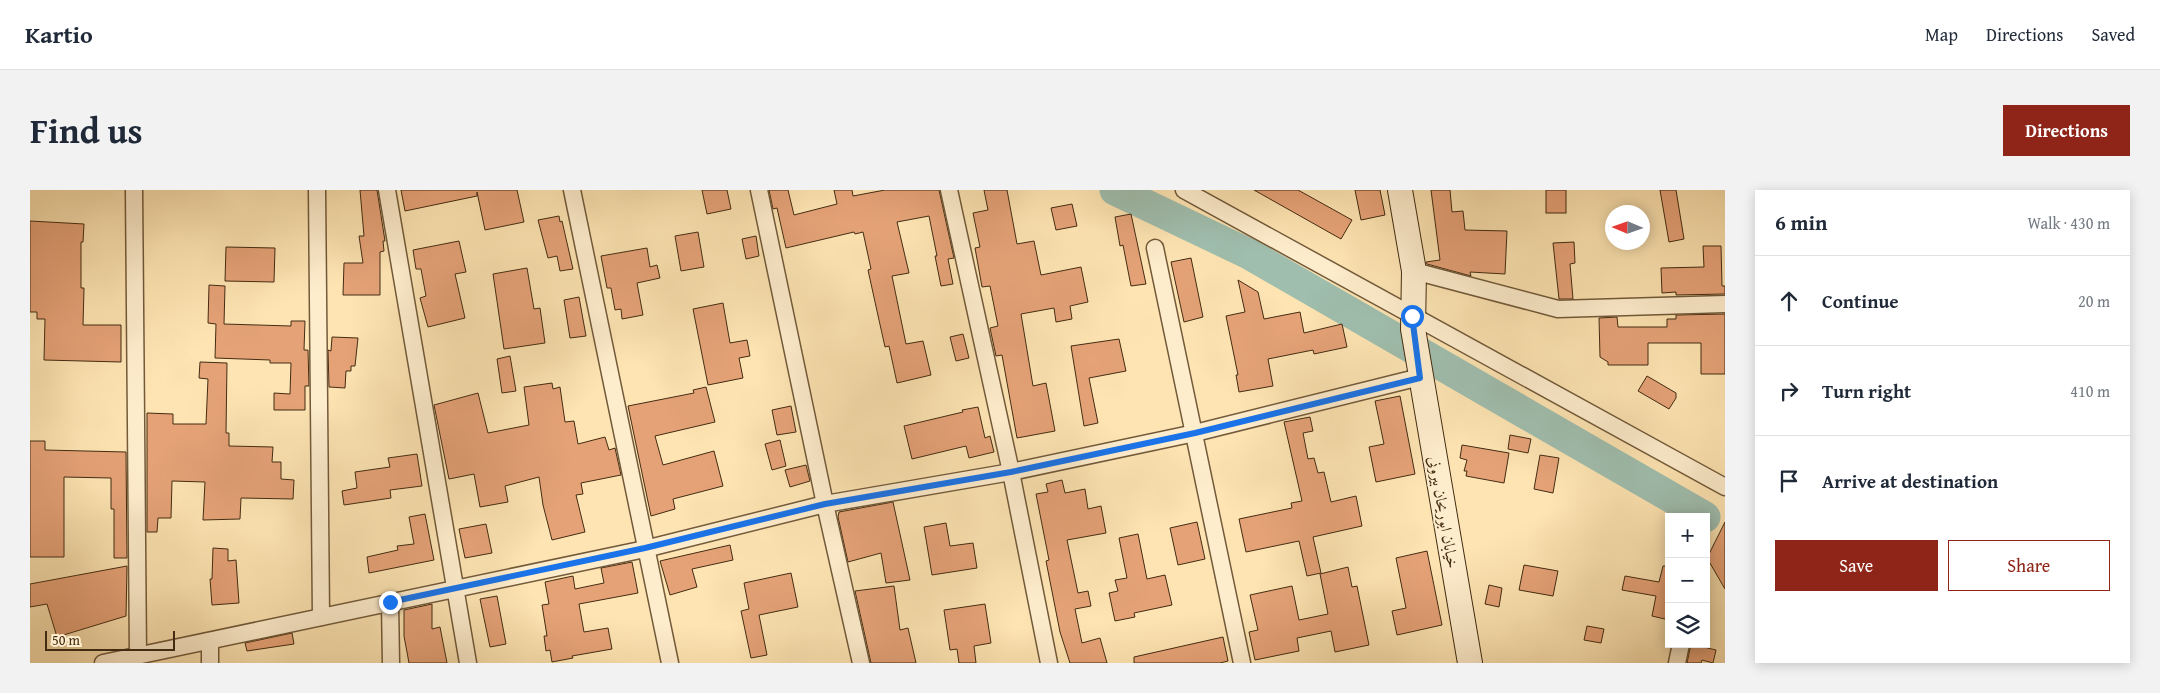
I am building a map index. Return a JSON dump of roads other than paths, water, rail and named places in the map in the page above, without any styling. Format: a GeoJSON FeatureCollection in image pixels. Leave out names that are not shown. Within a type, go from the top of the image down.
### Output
{"type":"FeatureCollection","features":[{"type":"Feature","properties":{"kind":"street"},"geometry":{"type":"LineString","coordinates":[[134,190],[138,656]]}},
{"type":"Feature","properties":{"kind":"street"},"geometry":{"type":"LineString","coordinates":[[317,190],[321,617]]}},
{"type":"Feature","properties":{"kind":"street"},"geometry":{"type":"LineString","coordinates":[[387,190],[468,663]]}},
{"type":"Feature","properties":{"kind":"street"},"geometry":{"type":"LineString","coordinates":[[572,190],[670,663]]}},
{"type":"Feature","properties":{"kind":"street"},"geometry":{"type":"LineString","coordinates":[[759,190],[825,504],[861,663]]}},
{"type":"Feature","properties":{"kind":"street"},"geometry":{"type":"LineString","coordinates":[[949,190],[1011,472],[1048,663]]}},
{"type":"Feature","properties":{"kind":"street"},"geometry":{"type":"LineString","coordinates":[[1184,190],[1412,322],[1725,488]]}},
{"type":"Feature","properties":{"kind":"street","name":"خیابان ابوریحان بیرونی"},"geometry":{"type":"LineString","coordinates":[[1400,190],[1414,271],[1412,322],[1470,663]]}},
{"type":"Feature","properties":{"kind":"street"},"geometry":{"type":"LineString","coordinates":[[1155,248],[1242,663]]}},
{"type":"Feature","properties":{"kind":"street"},"geometry":{"type":"LineString","coordinates":[[1414,271],[1558,309],[1725,304]]}},
{"type":"Feature","properties":{"kind":"street"},"geometry":{"type":"LineString","coordinates":[[104,663],[645,548],[825,504],[1011,472],[1195,433],[1419,369]]}},
{"type":"Feature","properties":{"kind":"street"},"geometry":{"type":"LineString","coordinates":[[390,602],[391,663]]}},
{"type":"Feature","properties":{"kind":"street"},"geometry":{"type":"LineString","coordinates":[[210,640],[210,663]]}},
{"type":"Feature","properties":{"kind":"street"},"geometry":{"type":"LineString","coordinates":[[1677,663],[1680,648]]}},
{"type":"Feature","properties":{"kind":"waterway"},"geometry":{"type":"LineString","coordinates":[[1115,190],[1249,254],[1698,513]]}}]}
